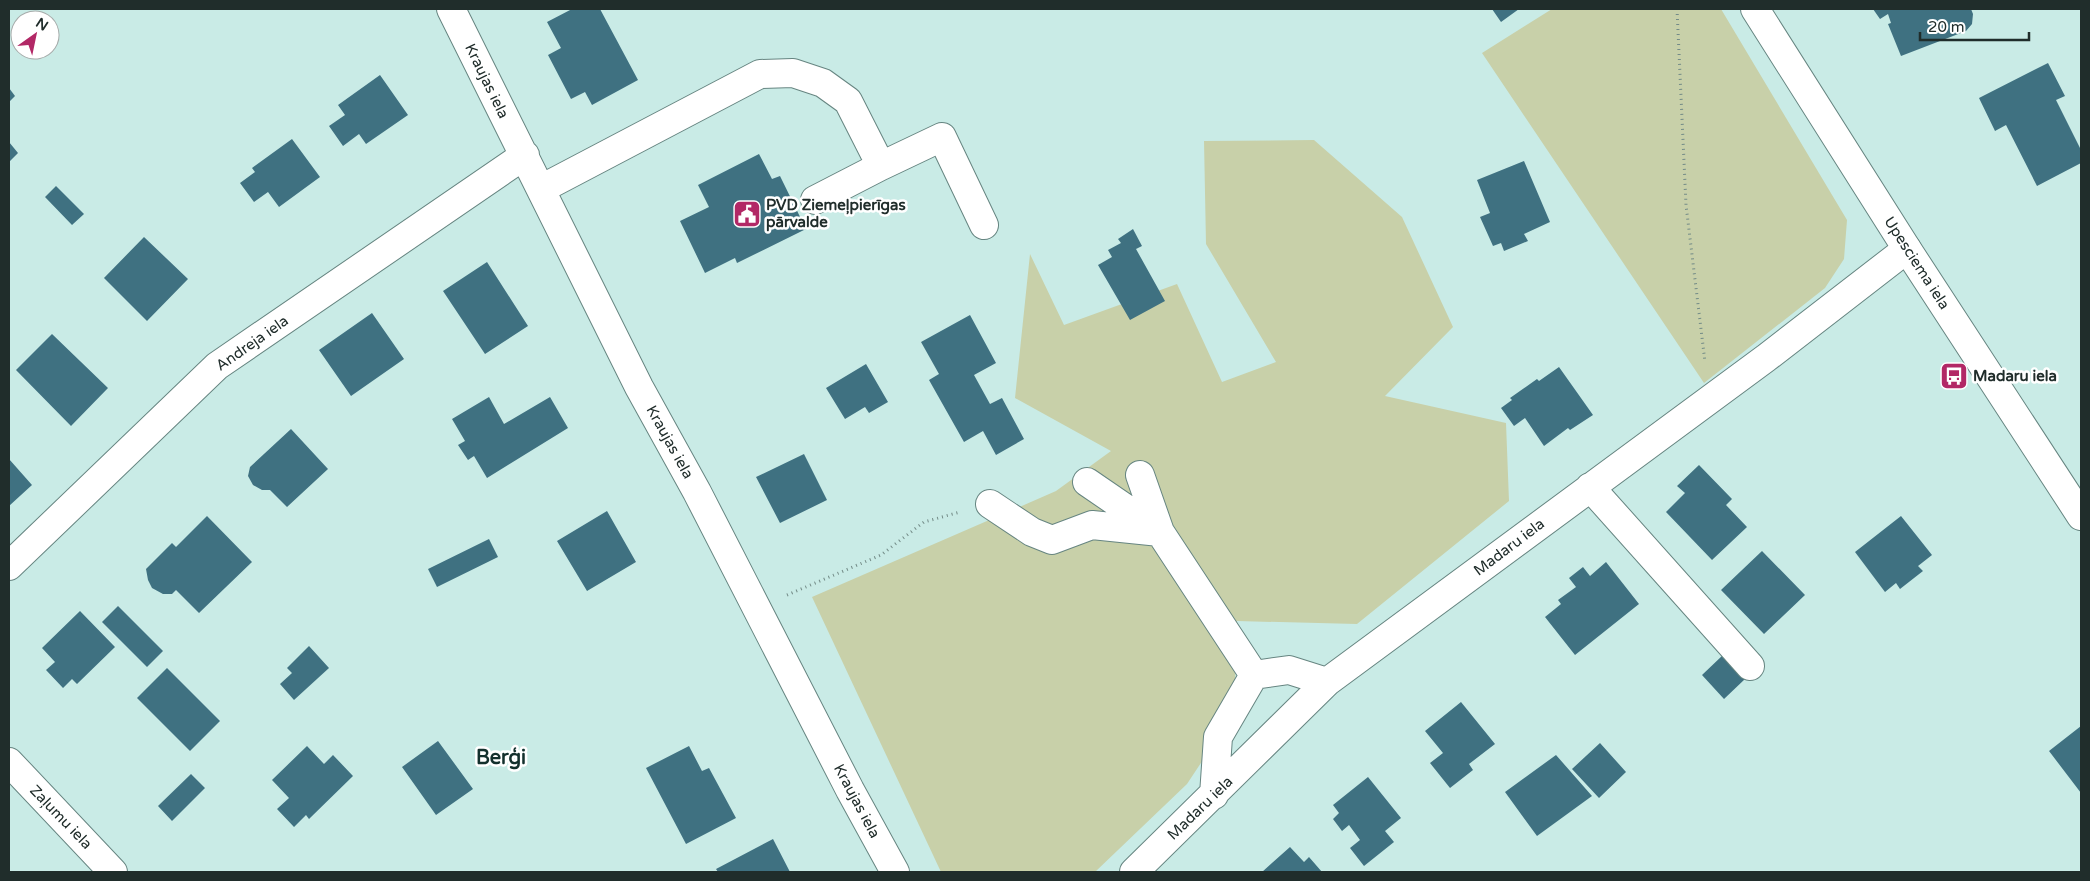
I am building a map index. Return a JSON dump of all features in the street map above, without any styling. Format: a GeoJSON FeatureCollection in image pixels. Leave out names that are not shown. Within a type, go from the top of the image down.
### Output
{"type":"FeatureCollection","features":[{"type":"Feature","properties":{"kind":"street","name":"Kraujas iela"},"geometry":{"type":"LineString","coordinates":[[452,9],[639,387],[697,492],[895,872]]}},
{"type":"Feature","properties":{"kind":"street","name":"Upesciema iela"},"geometry":{"type":"LineString","coordinates":[[1755,9],[1908,250],[2081,516]]}},
{"type":"Feature","properties":{"kind":"street"},"geometry":{"type":"LineString","coordinates":[[541,189],[760,74],[793,73],[823,83],[848,101],[881,166]]}},
{"type":"Feature","properties":{"kind":"street"},"geometry":{"type":"LineString","coordinates":[[815,200],[942,137],[984,225]]}},
{"type":"Feature","properties":{"kind":"street","name":"Andreja iela"},"geometry":{"type":"LineString","coordinates":[[9,566],[217,366],[524,155]]}},
{"type":"Feature","properties":{"kind":"street","name":"Madaru iela"},"geometry":{"type":"LineString","coordinates":[[1134,872],[1327,682],[1908,250]]}},
{"type":"Feature","properties":{"kind":"street"},"geometry":{"type":"LineString","coordinates":[[1140,475],[1160,532],[1254,675]]}},
{"type":"Feature","properties":{"kind":"street"},"geometry":{"type":"LineString","coordinates":[[1087,482],[1160,532]]}},
{"type":"Feature","properties":{"kind":"street"},"geometry":{"type":"LineString","coordinates":[[1590,488],[1750,666]]}},
{"type":"Feature","properties":{"kind":"street"},"geometry":{"type":"LineString","coordinates":[[990,504],[1032,532],[1052,540],[1092,525],[1160,532]]}},
{"type":"Feature","properties":{"kind":"street"},"geometry":{"type":"LineString","coordinates":[[1254,675],[1289,670],[1327,682]]}},
{"type":"Feature","properties":{"kind":"street"},"geometry":{"type":"LineString","coordinates":[[1214,795],[1218,737],[1254,675]]}},
{"type":"Feature","properties":{"kind":"street","name":"Zaļumu iela"},"geometry":{"type":"LineString","coordinates":[[9,762],[113,872]]}},
{"type":"Feature","properties":{"kind":"path"},"geometry":{"type":"LineString","coordinates":[[1677,9],[1686,205],[1710,398]]}},
{"type":"Feature","properties":{"kind":"path"},"geometry":{"type":"LineString","coordinates":[[757,608],[881,555],[924,522],[990,504]]}},
{"type":"Feature","properties":{"kind":"green space"},"geometry":{"type":"Polygon","coordinates":[[[1552,9],[1721,9],[1847,220],[1844,259],[1825,288],[1704,383],[1482,53],[1552,9]]]}},
{"type":"Feature","properties":{"kind":"green space"},"geometry":{"type":"Polygon","coordinates":[[[1314,140],[1402,217],[1453,327],[1385,396],[1506,423],[1509,501],[1357,624],[1237,621],[1234,713],[1187,784],[1095,872],[941,872],[812,597],[1056,491],[1111,451],[1015,398],[1030,254],[1064,325],[1177,284],[1222,382],[1276,362],[1206,244],[1204,141],[1314,140]]]}},
{"type":"Feature","properties":{"kind":"building"},"geometry":{"type":"Polygon","coordinates":[[[572,9],[600,9],[638,80],[592,105],[585,92],[571,99],[548,55],[561,48],[547,22],[572,9]]]}},
{"type":"Feature","properties":{"kind":"building"},"geometry":{"type":"Polygon","coordinates":[[[1492,9],[1519,9],[1501,22],[1492,9]]]}},
{"type":"Feature","properties":{"kind":"building"},"geometry":{"type":"Polygon","coordinates":[[[1873,9],[1971,9],[1973,14],[1972,24],[1966,31],[1901,56],[1888,24],[1891,23],[1888,14],[1880,19],[1873,9]]]}},
{"type":"Feature","properties":{"kind":"building"},"geometry":{"type":"Polygon","coordinates":[[[2048,63],[2065,96],[2056,100],[2081,150],[2081,163],[2037,186],[2006,125],[1995,131],[1979,98],[2048,63]]]}},
{"type":"Feature","properties":{"kind":"building"},"geometry":{"type":"Polygon","coordinates":[[[380,75],[408,115],[366,144],[359,134],[343,146],[329,126],[345,115],[338,105],[380,75]]]}},
{"type":"Feature","properties":{"kind":"building"},"geometry":{"type":"Polygon","coordinates":[[[9,88],[15,96],[9,102],[9,88]]]}},
{"type":"Feature","properties":{"kind":"building"},"geometry":{"type":"Polygon","coordinates":[[[292,139],[320,177],[279,207],[268,192],[254,202],[240,183],[255,172],[252,168],[292,139]]]}},
{"type":"Feature","properties":{"kind":"building"},"geometry":{"type":"Polygon","coordinates":[[[9,142],[18,153],[9,162],[9,142]]]}},
{"type":"Feature","properties":{"kind":"building","name":"PVD Ziemeļpierīgas pārvalde"},"geometry":{"type":"Polygon","coordinates":[[[759,154],[772,179],[780,176],[806,229],[737,263],[735,258],[705,273],[680,221],[709,207],[698,185],[759,154]]]}},
{"type":"Feature","properties":{"kind":"building"},"geometry":{"type":"Polygon","coordinates":[[[1524,161],[1550,222],[1524,234],[1528,241],[1504,251],[1501,243],[1493,246],[1480,217],[1490,213],[1477,180],[1524,161]]]}},
{"type":"Feature","properties":{"kind":"building"},"geometry":{"type":"Polygon","coordinates":[[[56,186],[84,214],[72,225],[45,197],[56,186]]]}},
{"type":"Feature","properties":{"kind":"building"},"geometry":{"type":"Polygon","coordinates":[[[1133,229],[1142,246],[1136,249],[1165,301],[1130,320],[1098,265],[1112,257],[1108,250],[1121,243],[1118,239],[1133,229]]]}},
{"type":"Feature","properties":{"kind":"building"},"geometry":{"type":"Polygon","coordinates":[[[144,237],[188,279],[147,321],[104,278],[144,237]]]}},
{"type":"Feature","properties":{"kind":"building"},"geometry":{"type":"Polygon","coordinates":[[[487,262],[528,326],[485,354],[443,291],[487,262]]]}},
{"type":"Feature","properties":{"kind":"building"},"geometry":{"type":"Polygon","coordinates":[[[372,313],[404,359],[351,396],[319,350],[372,313]]]}},
{"type":"Feature","properties":{"kind":"building"},"geometry":{"type":"Polygon","coordinates":[[[970,315],[996,363],[974,375],[990,404],[1002,398],[1024,439],[996,455],[983,431],[964,442],[929,380],[939,374],[921,342],[970,315]]]}},
{"type":"Feature","properties":{"kind":"building"},"geometry":{"type":"Polygon","coordinates":[[[52,334],[108,388],[71,426],[16,370],[52,334]]]}},
{"type":"Feature","properties":{"kind":"building"},"geometry":{"type":"Polygon","coordinates":[[[866,364],[888,402],[869,413],[865,407],[845,419],[826,388],[866,364]]]}},
{"type":"Feature","properties":{"kind":"building"},"geometry":{"type":"Polygon","coordinates":[[[1559,367],[1593,415],[1570,430],[1568,428],[1544,446],[1525,418],[1514,426],[1501,408],[1512,400],[1510,398],[1537,379],[1539,381],[1559,367]]]}},
{"type":"Feature","properties":{"kind":"building"},"geometry":{"type":"Polygon","coordinates":[[[489,397],[504,424],[550,397],[568,428],[487,478],[474,456],[468,460],[458,445],[465,441],[452,419],[489,397]]]}},
{"type":"Feature","properties":{"kind":"building"},"geometry":{"type":"Polygon","coordinates":[[[291,429],[328,469],[287,507],[270,490],[262,490],[253,485],[248,476],[250,467],[291,429]]]}},
{"type":"Feature","properties":{"kind":"building"},"geometry":{"type":"Polygon","coordinates":[[[804,454],[827,500],[780,523],[756,477],[804,454]]]}},
{"type":"Feature","properties":{"kind":"building"},"geometry":{"type":"Polygon","coordinates":[[[9,459],[32,485],[9,506],[9,459]]]}},
{"type":"Feature","properties":{"kind":"building"},"geometry":{"type":"Polygon","coordinates":[[[1699,465],[1732,499],[1726,505],[1747,527],[1712,560],[1666,512],[1685,493],[1677,486],[1699,465]]]}},
{"type":"Feature","properties":{"kind":"building"},"geometry":{"type":"Polygon","coordinates":[[[607,511],[636,562],[587,591],[557,541],[607,511]]]}},
{"type":"Feature","properties":{"kind":"building"},"geometry":{"type":"Polygon","coordinates":[[[207,516],[252,562],[199,613],[176,590],[172,594],[163,594],[152,588],[146,569],[172,543],[176,547],[207,516]]]}},
{"type":"Feature","properties":{"kind":"building"},"geometry":{"type":"Polygon","coordinates":[[[1901,516],[1932,555],[1918,566],[1923,571],[1900,589],[1896,583],[1885,592],[1855,552],[1901,516]]]}},
{"type":"Feature","properties":{"kind":"building"},"geometry":{"type":"Polygon","coordinates":[[[489,539],[498,557],[437,587],[428,569],[489,539]]]}},
{"type":"Feature","properties":{"kind":"building"},"geometry":{"type":"Polygon","coordinates":[[[1762,551],[1805,595],[1764,634],[1721,590],[1762,551]]]}},
{"type":"Feature","properties":{"kind":"building"},"geometry":{"type":"Polygon","coordinates":[[[1606,562],[1639,604],[1575,655],[1545,617],[1561,604],[1558,600],[1576,587],[1569,578],[1583,567],[1590,576],[1606,562]]]}},
{"type":"Feature","properties":{"kind":"building"},"geometry":{"type":"Polygon","coordinates":[[[118,606],[163,651],[147,667],[102,622],[118,606]]]}},
{"type":"Feature","properties":{"kind":"building"},"geometry":{"type":"Polygon","coordinates":[[[80,611],[115,647],[77,684],[72,679],[63,688],[46,670],[55,662],[42,648],[80,611]]]}},
{"type":"Feature","properties":{"kind":"building"},"geometry":{"type":"Polygon","coordinates":[[[309,646],[329,668],[294,700],[280,684],[292,673],[287,668],[309,646]]]}},
{"type":"Feature","properties":{"kind":"building"},"geometry":{"type":"Polygon","coordinates":[[[1723,655],[1745,679],[1724,699],[1702,675],[1723,655]]]}},
{"type":"Feature","properties":{"kind":"building"},"geometry":{"type":"Polygon","coordinates":[[[167,668],[220,721],[190,751],[137,698],[167,668]]]}},
{"type":"Feature","properties":{"kind":"building"},"geometry":{"type":"Polygon","coordinates":[[[1461,702],[1495,744],[1469,764],[1473,770],[1450,788],[1430,763],[1443,753],[1425,731],[1461,702]]]}},
{"type":"Feature","properties":{"kind":"building"},"geometry":{"type":"Polygon","coordinates":[[[2081,726],[2081,793],[2049,751],[2081,726]]]}},
{"type":"Feature","properties":{"kind":"building"},"geometry":{"type":"Polygon","coordinates":[[[438,741],[473,789],[436,815],[402,767],[438,741]]]}},
{"type":"Feature","properties":{"kind":"building"},"geometry":{"type":"Polygon","coordinates":[[[1600,743],[1626,772],[1599,798],[1572,769],[1600,743]]]}},
{"type":"Feature","properties":{"kind":"building"},"geometry":{"type":"Polygon","coordinates":[[[307,746],[324,764],[333,755],[353,776],[309,819],[306,815],[294,827],[277,809],[289,798],[272,780],[307,746]]]}},
{"type":"Feature","properties":{"kind":"building"},"geometry":{"type":"Polygon","coordinates":[[[689,746],[702,771],[709,768],[736,818],[686,844],[646,768],[689,746]]]}},
{"type":"Feature","properties":{"kind":"building"},"geometry":{"type":"Polygon","coordinates":[[[1556,755],[1592,796],[1537,836],[1505,792],[1556,755]]]}},
{"type":"Feature","properties":{"kind":"building"},"geometry":{"type":"Polygon","coordinates":[[[191,774],[205,788],[172,821],[158,806],[191,774]]]}},
{"type":"Feature","properties":{"kind":"building"},"geometry":{"type":"Polygon","coordinates":[[[1368,777],[1401,818],[1385,831],[1394,842],[1364,866],[1350,848],[1360,840],[1349,825],[1342,831],[1333,819],[1339,813],[1333,805],[1368,777]]]}},
{"type":"Feature","properties":{"kind":"building"},"geometry":{"type":"Polygon","coordinates":[[[773,839],[790,872],[718,872],[716,869],[773,839]]]}},
{"type":"Feature","properties":{"kind":"building"},"geometry":{"type":"Polygon","coordinates":[[[1290,847],[1304,862],[1309,857],[1322,872],[1262,872],[1290,847]]]}},
{"type":"Feature","properties":{"kind":"place","name":"PVD Ziemeļpierīgas pārvalde"},"geometry":{"type":"Point","coordinates":[747,214]}},
{"type":"Feature","properties":{"kind":"place","name":"Madaru iela"},"geometry":{"type":"Point","coordinates":[1954,376]}},
{"type":"Feature","properties":{"kind":"district","name":"Berģi"},"geometry":{"type":"Point","coordinates":[501,757]}}]}
